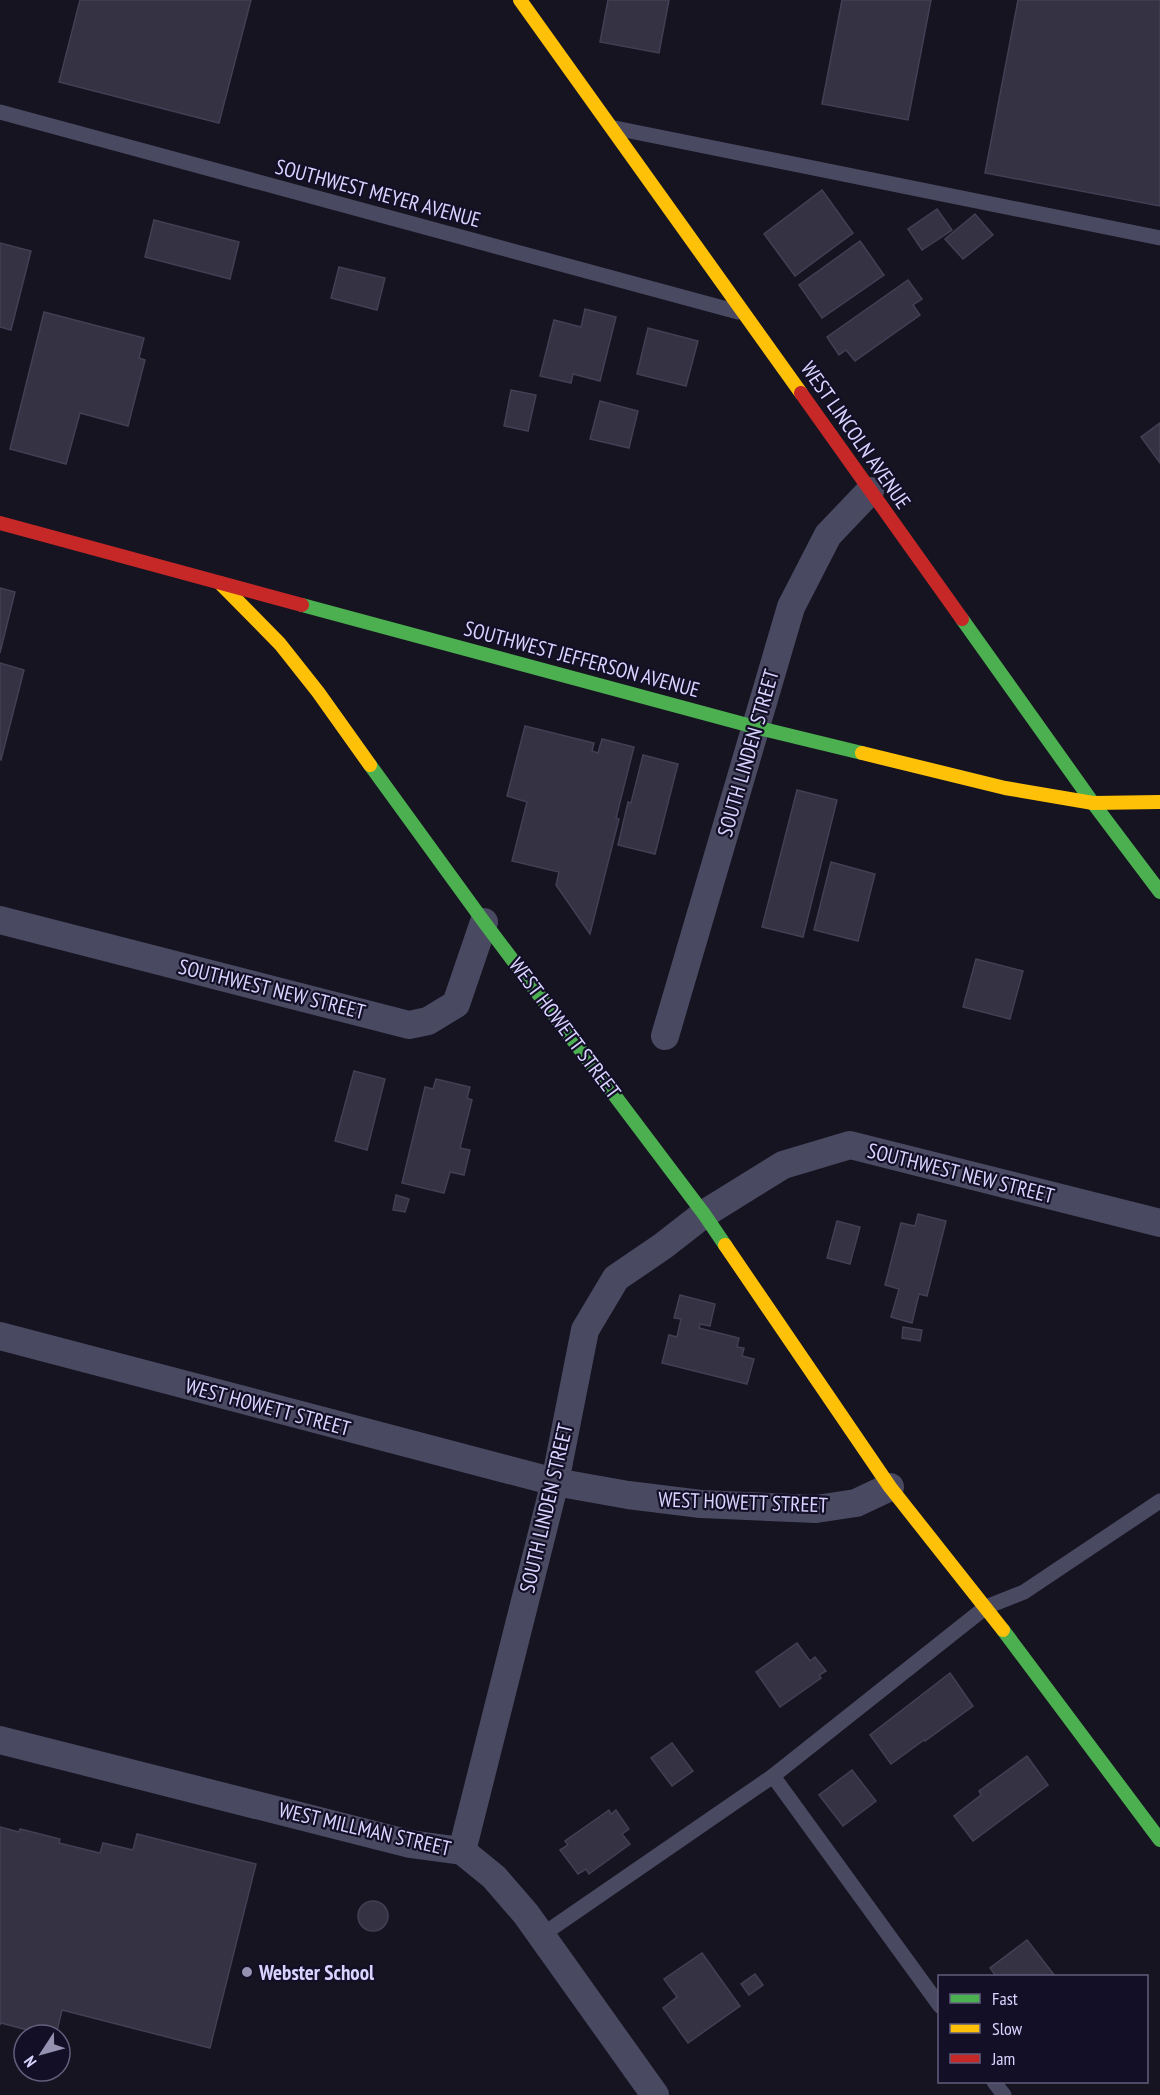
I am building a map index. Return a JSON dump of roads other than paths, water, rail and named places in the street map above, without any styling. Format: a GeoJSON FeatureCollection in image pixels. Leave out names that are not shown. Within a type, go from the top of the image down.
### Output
{"type":"FeatureCollection","features":[{"type":"Feature","properties":{"kind":"main road","name":"WEST LINCOLN AVENUE"},"geometry":{"type":"LineString","coordinates":[[520,0],[1093,803],[1160,892]]}},
{"type":"Feature","properties":{"kind":"main road","name":"SOUTHWEST JEFFERSON AVENUE"},"geometry":{"type":"LineString","coordinates":[[0,523],[755,728],[1005,788],[1093,803],[1160,802]]}},
{"type":"Feature","properties":{"kind":"main road","name":"WEST HOWETT STREET"},"geometry":{"type":"LineString","coordinates":[[220,583],[280,644],[318,692],[484,922],[704,1214],[890,1487],[986,1607],[1160,1840]]}},
{"type":"Feature","properties":{"kind":"street","name":"SOUTH LINDEN STREET"},"geometry":{"type":"LineString","coordinates":[[665,1036],[791,607],[828,535],[870,491]]}},
{"type":"Feature","properties":{"kind":"street","name":"SOUTHWEST NEW STREET"},"geometry":{"type":"LineString","coordinates":[[0,920],[409,1025],[428,1021],[456,1004],[484,922]]}},
{"type":"Feature","properties":{"kind":"street","name":"SOUTHWEST NEW STREET"},"geometry":{"type":"LineString","coordinates":[[704,1214],[783,1165],[850,1145],[1160,1222]]}},
{"type":"Feature","properties":{"kind":"street","name":"SOUTH LINDEN STREET"},"geometry":{"type":"LineString","coordinates":[[462,1851],[555,1482],[585,1330],[615,1278],[663,1246],[704,1214]]}},
{"type":"Feature","properties":{"kind":"street","name":"WEST HOWETT STREET"},"geometry":{"type":"LineString","coordinates":[[0,1336],[555,1482],[628,1495],[701,1504],[816,1509],[856,1503],[890,1487]]}},
{"type":"Feature","properties":{"kind":"street","name":"WEST MILLMAN STREET"},"geometry":{"type":"LineString","coordinates":[[0,1740],[410,1844],[462,1851],[494,1877],[526,1914],[655,2095]]}},
{"type":"Feature","properties":{"kind":"lane","name":"SOUTHWEST MEYER AVENUE"},"geometry":{"type":"LineString","coordinates":[[0,112],[746,314]]}},
{"type":"Feature","properties":{"kind":"lane"},"geometry":{"type":"LineString","coordinates":[[609,126],[1160,238]]}},
{"type":"Feature","properties":{"kind":"lane"},"geometry":{"type":"LineString","coordinates":[[542,1935],[773,1776],[986,1607],[1024,1592],[1160,1501]]}},
{"type":"Feature","properties":{"kind":"lane"},"geometry":{"type":"LineString","coordinates":[[773,1776],[938,2005]]}},
{"type":"Feature","properties":{"kind":"lane"},"geometry":{"type":"LineString","coordinates":[[995,2083],[1004,2095]]}},
{"type":"Feature","properties":{"kind":"place","name":"Webster School"},"geometry":{"type":"Point","coordinates":[247,1972]}}]}
